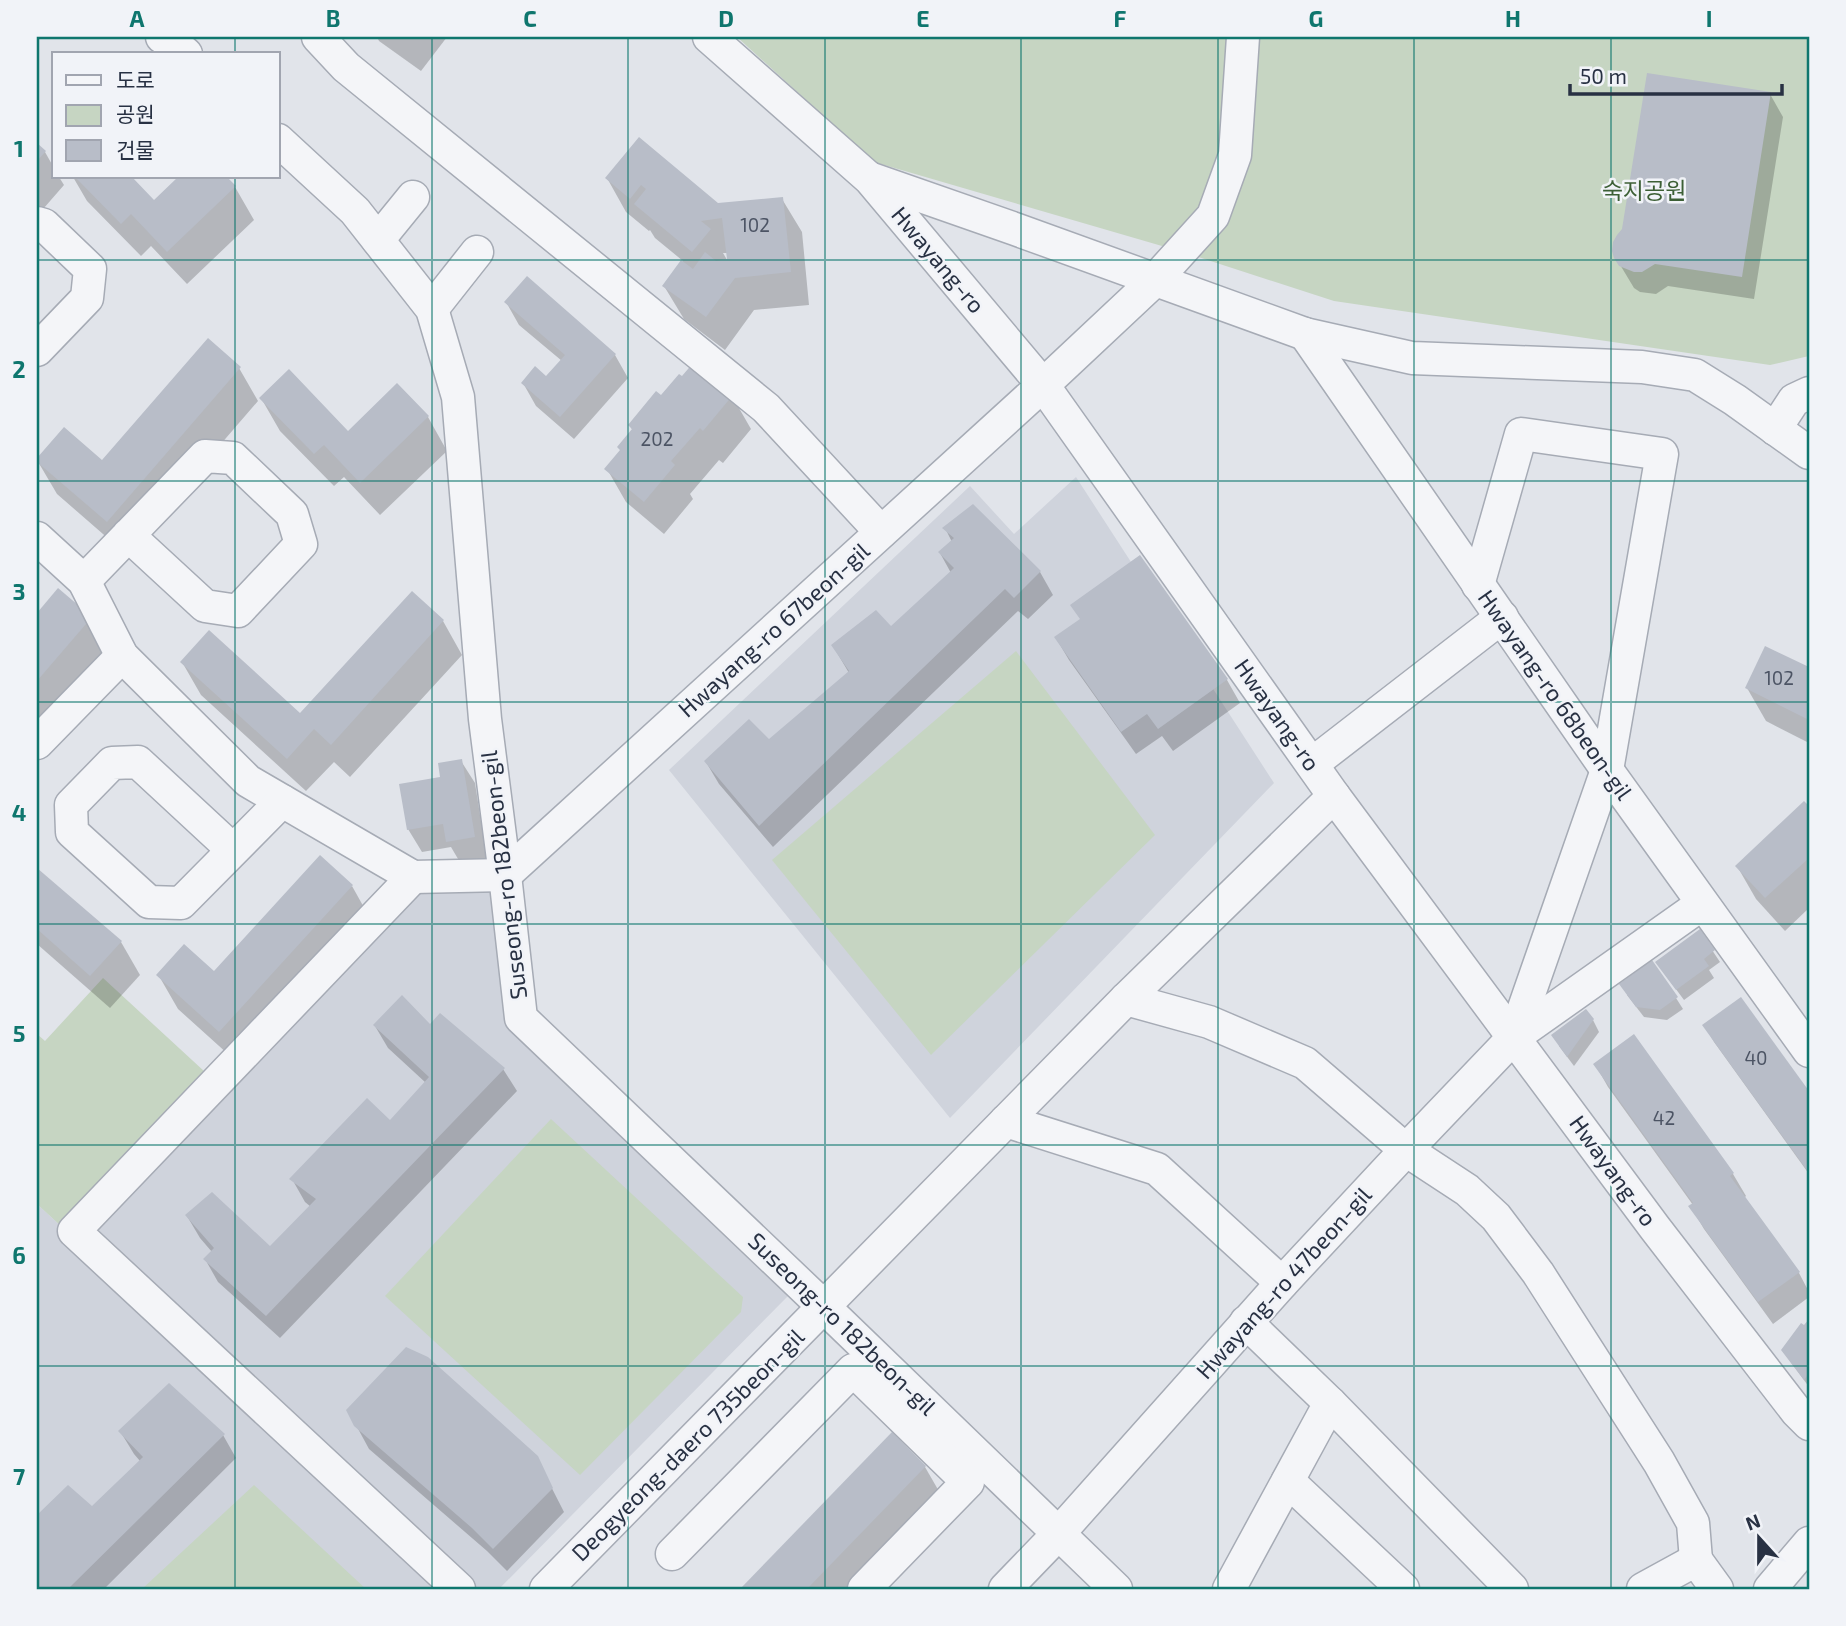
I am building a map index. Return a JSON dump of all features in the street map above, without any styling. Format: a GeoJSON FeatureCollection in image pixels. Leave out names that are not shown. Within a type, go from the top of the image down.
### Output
{"type":"FeatureCollection","features":[{"type":"Feature","properties":{"kind":"street"},"geometry":{"type":"LineString","coordinates":[[318,37],[346,67],[766,408],[881,532]]}},
{"type":"Feature","properties":{"kind":"street","name":"Hwayang-ro"},"geometry":{"type":"LineString","coordinates":[[709,37],[870,179],[1042,385],[1334,796],[1655,1228],[1805,1411]]}},
{"type":"Feature","properties":{"kind":"street"},"geometry":{"type":"LineString","coordinates":[[1042,385],[1155,280],[1213,216],[1235,155],[1243,37]]}},
{"type":"Feature","properties":{"kind":"street","name":"Suseong-ro 182beon-gil"},"geometry":{"type":"LineString","coordinates":[[280,142],[355,211],[432,309],[458,397],[485,719],[521,1018],[1116,1589]]}},
{"type":"Feature","properties":{"kind":"street"},"geometry":{"type":"LineString","coordinates":[[870,179],[1305,334],[1412,358],[1642,367],[1695,375],[1809,453]]}},
{"type":"Feature","properties":{"kind":"street"},"geometry":{"type":"LineString","coordinates":[[378,240],[413,197]]}},
{"type":"Feature","properties":{"kind":"street"},"geometry":{"type":"LineString","coordinates":[[37,223],[44,225],[90,269],[87,298],[37,350]]}},
{"type":"Feature","properties":{"kind":"street"},"geometry":{"type":"LineString","coordinates":[[432,309],[477,252]]}},
{"type":"Feature","properties":{"kind":"street","name":"Hwayang-ro 68beon-gil"},"geometry":{"type":"LineString","coordinates":[[1305,334],[1607,771],[1809,1051]]}},
{"type":"Feature","properties":{"kind":"street","name":"Hwayang-ro 67beon-gil"},"geometry":{"type":"LineString","coordinates":[[505,875],[1042,385]]}},
{"type":"Feature","properties":{"kind":"street"},"geometry":{"type":"LineString","coordinates":[[1775,429],[1794,400],[1809,393]]}},
{"type":"Feature","properties":{"kind":"street"},"geometry":{"type":"LineString","coordinates":[[1478,585],[1521,434],[1662,454],[1607,771],[1514,1037]]}},
{"type":"Feature","properties":{"kind":"street"},"geometry":{"type":"LineString","coordinates":[[83,581],[205,456],[233,458],[292,514],[301,544],[238,611],[205,606],[128,535]]}},
{"type":"Feature","properties":{"kind":"street"},"geometry":{"type":"LineString","coordinates":[[37,538],[83,581],[122,656],[248,781],[413,877],[505,875]]}},
{"type":"Feature","properties":{"kind":"street"},"geometry":{"type":"LineString","coordinates":[[1312,764],[1502,617]]}},
{"type":"Feature","properties":{"kind":"street"},"geometry":{"type":"LineString","coordinates":[[37,743],[122,656]]}},
{"type":"Feature","properties":{"kind":"street"},"geometry":{"type":"LineString","coordinates":[[233,850],[138,762],[112,763],[71,805],[72,832],[149,902],[181,903],[282,801]]}},
{"type":"Feature","properties":{"kind":"street","name":"Deogyeong-daero 735beon-gil"},"geometry":{"type":"LineString","coordinates":[[546,1589],[1126,999],[1334,796]]}},
{"type":"Feature","properties":{"kind":"street"},"geometry":{"type":"LineString","coordinates":[[413,877],[74,1231],[459,1589]]}},
{"type":"Feature","properties":{"kind":"street"},"geometry":{"type":"LineString","coordinates":[[1514,1037],[1702,904]]}},
{"type":"Feature","properties":{"kind":"street"},"geometry":{"type":"LineString","coordinates":[[1126,999],[1209,1022],[1305,1063],[1406,1150],[1467,1190],[1496,1217],[1538,1273],[1659,1462],[1693,1523],[1696,1560],[1717,1589]]}},
{"type":"Feature","properties":{"kind":"street","name":"Hwayang-ro 47beon-gil"},"geometry":{"type":"LineString","coordinates":[[1005,1589],[1059,1534],[1246,1322],[1514,1037]]}},
{"type":"Feature","properties":{"kind":"street"},"geometry":{"type":"LineString","coordinates":[[1006,1121],[1157,1169],[1282,1283]]}},
{"type":"Feature","properties":{"kind":"street"},"geometry":{"type":"LineString","coordinates":[[1246,1322],[1330,1403],[1512,1589]]}},
{"type":"Feature","properties":{"kind":"street"},"geometry":{"type":"LineString","coordinates":[[672,1554],[853,1370],[968,1482],[864,1589]]}},
{"type":"Feature","properties":{"kind":"street"},"geometry":{"type":"LineString","coordinates":[[1229,1589],[1330,1403]]}},
{"type":"Feature","properties":{"kind":"street"},"geometry":{"type":"LineString","coordinates":[[1288,1481],[1403,1589]]}},
{"type":"Feature","properties":{"kind":"street"},"geometry":{"type":"LineString","coordinates":[[1779,1587],[1809,1543]]}},
{"type":"Feature","properties":{"kind":"street"},"geometry":{"type":"LineString","coordinates":[[1643,1589],[1696,1560]]}},
{"type":"Feature","properties":{"kind":"shaded area"},"geometry":{"type":"Polygon","coordinates":[[[1076,477],[1274,783],[950,1118],[669,770],[970,486],[1014,534],[1076,477]]]}},
{"type":"Feature","properties":{"kind":"shaded area"},"geometry":{"type":"Polygon","coordinates":[[[495,887],[509,1022],[788,1296],[499,1589],[477,1589],[89,1231],[418,889],[495,887]]]}},
{"type":"Feature","properties":{"kind":"shaded area"},"geometry":{"type":"Polygon","coordinates":[[[37,1204],[62,1227],[438,1589],[37,1589],[37,1204]]]}},
{"type":"Feature","properties":{"kind":"green space","name":"숙지공원"},"geometry":{"type":"Polygon","coordinates":[[[737,37],[1809,37],[1809,356],[1770,365],[1334,301],[1186,253],[874,162],[737,37]]]}},
{"type":"Feature","properties":{"kind":"green space"},"geometry":{"type":"Polygon","coordinates":[[[1016,651],[1155,835],[931,1055],[772,860],[1016,651]]]}},
{"type":"Feature","properties":{"kind":"green space"},"geometry":{"type":"Polygon","coordinates":[[[103,978],[205,1072],[62,1227],[37,1204],[37,1034],[45,1041],[103,978]]]}},
{"type":"Feature","properties":{"kind":"green space"},"geometry":{"type":"Polygon","coordinates":[[[551,1119],[743,1297],[741,1312],[580,1475],[385,1296],[551,1119]]]}},
{"type":"Feature","properties":{"kind":"green space"},"geometry":{"type":"Polygon","coordinates":[[[254,1485],[366,1589],[142,1589],[254,1485]]]}},
{"type":"Feature","properties":{"kind":"building"},"geometry":{"type":"Polygon","coordinates":[[[1647,73],[1771,92],[1742,277],[1655,264],[1642,272],[1634,272],[1619,266],[1614,258],[1613,242],[1622,229],[1647,73]]]}},
{"type":"Feature","properties":{"kind":"building"},"geometry":{"type":"Polygon","coordinates":[[[639,137],[718,203],[783,197],[791,272],[735,278],[706,317],[662,286],[681,260],[693,269],[705,252],[716,261],[727,259],[722,218],[701,221],[711,229],[692,252],[634,204],[646,189],[641,185],[630,199],[605,178],[639,137]]]}},
{"type":"Feature","properties":{"kind":"building"},"geometry":{"type":"Polygon","coordinates":[[[37,143],[46,151],[37,161],[37,143]]]}},
{"type":"Feature","properties":{"kind":"building"},"geometry":{"type":"Polygon","coordinates":[[[76,178],[133,178],[154,200],[177,178],[228,178],[236,186],[167,252],[131,214],[121,224],[76,178]]]}},
{"type":"Feature","properties":{"kind":"building"},"geometry":{"type":"Polygon","coordinates":[[[527,276],[616,354],[560,417],[521,383],[535,366],[546,376],[565,355],[504,302],[527,276]]]}},
{"type":"Feature","properties":{"kind":"building"},"geometry":{"type":"Polygon","coordinates":[[[208,338],[241,367],[107,522],[37,462],[37,458],[64,427],[102,460],[208,338]]]}},
{"type":"Feature","properties":{"kind":"building"},"geometry":{"type":"Polygon","coordinates":[[[694,362],[733,395],[703,431],[700,428],[671,461],[675,465],[644,502],[604,469],[620,450],[617,447],[632,429],[628,425],[656,391],[661,395],[679,374],[682,376],[694,362]]]}},
{"type":"Feature","properties":{"kind":"building"},"geometry":{"type":"Polygon","coordinates":[[[289,369],[348,431],[397,383],[429,416],[360,483],[324,445],[314,454],[259,398],[289,369]]]}},
{"type":"Feature","properties":{"kind":"building"},"geometry":{"type":"Polygon","coordinates":[[[973,504],[1041,571],[1014,598],[1005,589],[759,826],[704,761],[749,719],[769,739],[849,671],[831,645],[876,610],[891,626],[954,568],[938,552],[954,538],[942,528],[973,504]]]}},
{"type":"Feature","properties":{"kind":"building"},"geometry":{"type":"Polygon","coordinates":[[[1140,555],[1228,679],[1158,729],[1147,714],[1121,732],[1054,637],[1080,619],[1070,605],[1140,555]]]}},
{"type":"Feature","properties":{"kind":"building"},"geometry":{"type":"Polygon","coordinates":[[[58,588],[92,617],[37,681],[37,613],[58,588]]]}},
{"type":"Feature","properties":{"kind":"building"},"geometry":{"type":"Polygon","coordinates":[[[412,591],[444,620],[331,745],[314,729],[287,759],[180,662],[209,630],[300,713],[412,591]]]}},
{"type":"Feature","properties":{"kind":"building"},"geometry":{"type":"Polygon","coordinates":[[[1765,646],[1809,667],[1809,720],[1745,688],[1765,646]]]}},
{"type":"Feature","properties":{"kind":"building"},"geometry":{"type":"Polygon","coordinates":[[[462,759],[475,837],[446,842],[443,824],[407,830],[399,784],[440,777],[438,763],[462,759]]]}},
{"type":"Feature","properties":{"kind":"building"},"geometry":{"type":"Polygon","coordinates":[[[1804,801],[1809,806],[1809,858],[1765,898],[1735,866],[1804,801]]]}},
{"type":"Feature","properties":{"kind":"building"},"geometry":{"type":"Polygon","coordinates":[[[320,855],[353,885],[219,1032],[156,975],[184,944],[214,971],[320,855]]]}},
{"type":"Feature","properties":{"kind":"building"},"geometry":{"type":"Polygon","coordinates":[[[37,868],[122,941],[90,976],[37,929],[37,868]]]}},
{"type":"Feature","properties":{"kind":"building"},"geometry":{"type":"Polygon","coordinates":[[[1700,929],[1715,950],[1704,959],[1709,966],[1676,990],[1655,962],[1700,929]]]}},
{"type":"Feature","properties":{"kind":"building"},"geometry":{"type":"Polygon","coordinates":[[[1652,960],[1678,997],[1660,1010],[1636,1007],[1619,984],[1652,960]]]}},
{"type":"Feature","properties":{"kind":"building"},"geometry":{"type":"Polygon","coordinates":[[[402,995],[430,1024],[440,1013],[505,1068],[266,1316],[203,1259],[214,1248],[185,1215],[212,1192],[270,1246],[316,1199],[289,1179],[367,1098],[390,1120],[429,1077],[373,1025],[402,995]]]}},
{"type":"Feature","properties":{"kind":"building"},"geometry":{"type":"Polygon","coordinates":[[[1741,997],[1809,1091],[1809,1173],[1702,1025],[1741,997]]]}},
{"type":"Feature","properties":{"kind":"building"},"geometry":{"type":"Polygon","coordinates":[[[1586,1009],[1594,1019],[1567,1057],[1551,1035],[1586,1009]]]}},
{"type":"Feature","properties":{"kind":"building"},"geometry":{"type":"Polygon","coordinates":[[[1634,1034],[1734,1173],[1730,1176],[1800,1272],[1758,1302],[1688,1206],[1693,1203],[1593,1064],[1634,1034]]]}},
{"type":"Feature","properties":{"kind":"building"},"geometry":{"type":"Polygon","coordinates":[[[1809,1319],[1809,1373],[1804,1380],[1781,1350],[1801,1323],[1804,1325],[1809,1319]]]}},
{"type":"Feature","properties":{"kind":"building"},"geometry":{"type":"Polygon","coordinates":[[[406,1347],[428,1357],[538,1456],[553,1488],[493,1549],[354,1426],[346,1410],[406,1347]]]}},
{"type":"Feature","properties":{"kind":"building"},"geometry":{"type":"Polygon","coordinates":[[[169,1383],[225,1434],[68,1589],[37,1589],[37,1515],[68,1485],[92,1506],[143,1457],[118,1431],[169,1383]]]}},
{"type":"Feature","properties":{"kind":"building"},"geometry":{"type":"Polygon","coordinates":[[[892,1432],[926,1466],[807,1589],[740,1589],[892,1432]]]}}]}
